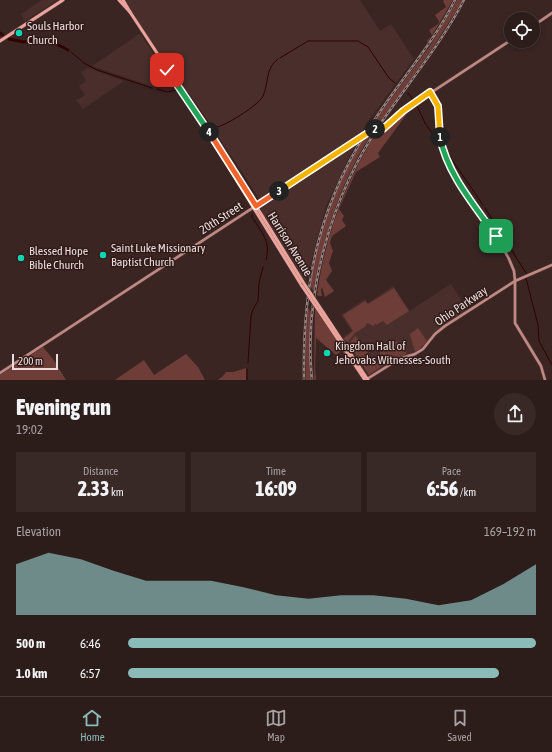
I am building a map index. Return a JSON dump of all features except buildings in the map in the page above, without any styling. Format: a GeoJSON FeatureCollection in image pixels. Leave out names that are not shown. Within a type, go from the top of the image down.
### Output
{"type":"FeatureCollection","features":[{"type":"Feature","properties":{"kind":"main road"},"geometry":{"type":"LineString","coordinates":[[0,41],[63,0]]}},
{"type":"Feature","properties":{"kind":"main road","name":"Harrison Avenue"},"geometry":{"type":"LineString","coordinates":[[119,0],[130,12]]}},
{"type":"Feature","properties":{"kind":"main road","name":"Harrison Avenue"},"geometry":{"type":"LineString","coordinates":[[123,0],[172,77],[172,80],[366,380]]}},
{"type":"Feature","properties":{"kind":"street"},"geometry":{"type":"LineString","coordinates":[[540,21],[552,13]]}},
{"type":"Feature","properties":{"kind":"street","name":"20th Street"},"geometry":{"type":"LineString","coordinates":[[0,373],[373,129],[383,129],[403,111],[430,92],[504,44]]}},
{"type":"Feature","properties":{"kind":"street"},"geometry":{"type":"LineString","coordinates":[[430,92],[438,106],[439,134],[452,172],[504,250],[514,270],[515,323],[537,359],[546,380]]}},
{"type":"Feature","properties":{"kind":"street","name":"Ohio Parkway"},"geometry":{"type":"LineString","coordinates":[[366,380],[399,359],[415,354],[423,349],[435,334],[445,326],[515,281],[552,265]]}},
{"type":"Feature","properties":{"kind":"shaded area"},"geometry":{"type":"Polygon","coordinates":[[[42,0],[58,0],[24,21],[21,14],[42,0]]]}},
{"type":"Feature","properties":{"kind":"shaded area"},"geometry":{"type":"Polygon","coordinates":[[[124,0],[360,0],[380,31],[391,24],[414,59],[366,124],[350,155],[326,206],[307,278],[304,281],[261,210],[262,204],[248,181],[188,92],[183,90],[124,0]]]}},
{"type":"Feature","properties":{"kind":"shaded area"},"geometry":{"type":"Polygon","coordinates":[[[453,0],[428,42],[427,41],[432,35],[429,30],[438,24],[439,21],[435,15],[446,7],[443,1],[453,0]]]}},
{"type":"Feature","properties":{"kind":"shaded area"},"geometry":{"type":"Polygon","coordinates":[[[457,0],[463,0],[432,49],[376,128],[372,128],[371,127],[378,116],[430,46],[457,0]]]}},
{"type":"Feature","properties":{"kind":"shaded area"},"geometry":{"type":"Polygon","coordinates":[[[139,34],[169,77],[167,79],[154,87],[92,66],[139,34]]]}},
{"type":"Feature","properties":{"kind":"shaded area"},"geometry":{"type":"Polygon","coordinates":[[[88,68],[124,81],[83,109],[76,100],[85,95],[79,86],[86,81],[81,72],[88,68]]]}},
{"type":"Feature","properties":{"kind":"shaded area"},"geometry":{"type":"Polygon","coordinates":[[[410,108],[378,153],[380,157],[356,172],[339,209],[344,216],[342,220],[346,226],[332,236],[330,243],[333,251],[329,263],[332,271],[326,280],[334,291],[325,297],[322,287],[322,296],[319,296],[317,295],[325,251],[331,230],[338,210],[356,170],[377,131],[379,132],[383,130],[410,108]]]}},
{"type":"Feature","properties":{"kind":"shaded area"},"geometry":{"type":"Polygon","coordinates":[[[374,130],[352,167],[343,187],[329,227],[323,248],[315,290],[313,291],[310,285],[316,253],[322,231],[341,180],[358,147],[366,136],[374,130]]]}},
{"type":"Feature","properties":{"kind":"shaded area"},"geometry":{"type":"Polygon","coordinates":[[[451,284],[468,310],[439,329],[418,351],[400,357],[368,376],[343,337],[352,331],[341,315],[365,299],[368,303],[393,286],[409,311],[451,284]]]}},
{"type":"Feature","properties":{"kind":"shaded area"},"geometry":{"type":"Polygon","coordinates":[[[394,288],[409,311],[387,325],[383,321],[376,325],[375,323],[374,326],[367,323],[365,327],[355,333],[348,342],[343,339],[353,331],[343,315],[365,301],[368,304],[394,288]]]}},
{"type":"Feature","properties":{"kind":"shaded area"},"geometry":{"type":"Polygon","coordinates":[[[308,308],[312,313],[310,340],[311,380],[306,380],[306,326],[308,308]]]}},
{"type":"Feature","properties":{"kind":"shaded area"},"geometry":{"type":"Polygon","coordinates":[[[315,308],[363,380],[342,351],[336,355],[316,338],[316,380],[314,380],[315,308]]]}},
{"type":"Feature","properties":{"kind":"shaded area"},"geometry":{"type":"Polygon","coordinates":[[[418,328],[427,341],[415,352],[410,334],[418,328]]]}},
{"type":"Feature","properties":{"kind":"shaded area"},"geometry":{"type":"Polygon","coordinates":[[[355,336],[359,340],[356,343],[359,348],[364,347],[368,352],[364,355],[367,364],[364,366],[383,361],[386,363],[369,375],[349,344],[355,336]]]}},
{"type":"Feature","properties":{"kind":"shaded area"},"geometry":{"type":"Polygon","coordinates":[[[397,341],[407,354],[387,363],[383,359],[383,354],[380,355],[380,352],[397,341]]]}},
{"type":"Feature","properties":{"kind":"shaded area"},"geometry":{"type":"Polygon","coordinates":[[[43,347],[53,359],[66,380],[0,380],[0,375],[43,347]]]}},
{"type":"Feature","properties":{"kind":"shaded area"},"geometry":{"type":"Polygon","coordinates":[[[186,354],[198,367],[205,380],[115,380],[144,360],[154,375],[186,354]]]}},
{"type":"Feature","properties":{"kind":"shaded area"},"geometry":{"type":"Polygon","coordinates":[[[246,368],[246,380],[218,380],[226,372],[233,372],[246,368]]]}},
{"type":"Feature","properties":{"kind":"waterway"},"geometry":{"type":"LineString","coordinates":[[9,39],[24,42],[33,40]]}},
{"type":"Feature","properties":{"kind":"waterway"},"geometry":{"type":"LineString","coordinates":[[37,39],[47,39],[68,50]]}},
{"type":"Feature","properties":{"kind":"waterway"},"geometry":{"type":"LineString","coordinates":[[280,58],[308,41],[358,41],[368,47],[389,78],[395,83]]}},
{"type":"Feature","properties":{"kind":"waterway"},"geometry":{"type":"LineString","coordinates":[[71,52],[84,63],[97,70],[152,88]]}},
{"type":"Feature","properties":{"kind":"waterway"},"geometry":{"type":"LineString","coordinates":[[214,128],[219,127],[241,115],[260,100],[265,91],[269,71],[278,59]]}},
{"type":"Feature","properties":{"kind":"waterway"},"geometry":{"type":"LineString","coordinates":[[157,89],[167,92],[177,90]]}},
{"type":"Feature","properties":{"kind":"waterway"},"geometry":{"type":"LineString","coordinates":[[185,92],[213,128]]}},
{"type":"Feature","properties":{"kind":"waterway"},"geometry":{"type":"LineString","coordinates":[[408,93],[414,101]]}},
{"type":"Feature","properties":{"kind":"waterway"},"geometry":{"type":"LineString","coordinates":[[416,104],[425,123],[438,141]]}},
{"type":"Feature","properties":{"kind":"waterway"},"geometry":{"type":"LineString","coordinates":[[214,129],[212,132],[256,199]]}},
{"type":"Feature","properties":{"kind":"waterway"},"geometry":{"type":"LineString","coordinates":[[444,148],[483,205]]}},
{"type":"Feature","properties":{"kind":"waterway"},"geometry":{"type":"LineString","coordinates":[[485,208],[526,273]]}},
{"type":"Feature","properties":{"kind":"waterway"},"geometry":{"type":"LineString","coordinates":[[252,214],[252,217],[265,237],[267,248],[266,260]]}},
{"type":"Feature","properties":{"kind":"waterway"},"geometry":{"type":"LineString","coordinates":[[248,363],[251,316],[258,301],[259,283],[263,267]]}},
{"type":"Feature","properties":{"kind":"waterway"},"geometry":{"type":"LineString","coordinates":[[526,278],[538,325],[539,341],[552,365]]}},
{"type":"Feature","properties":{"kind":"waterway"},"geometry":{"type":"LineString","coordinates":[[247,369],[247,380]]}},
{"type":"Feature","properties":{"kind":"railway"},"geometry":{"type":"LineString","coordinates":[[304,380],[304,344],[311,275],[318,242],[328,209],[341,178],[357,147],[377,116],[438,30],[455,0]]}},
{"type":"Feature","properties":{"kind":"railway"},"geometry":{"type":"LineString","coordinates":[[312,380],[310,347],[312,314],[317,280],[335,213],[348,181],[364,151],[381,123],[445,32],[464,0]]}},
{"type":"Feature","properties":{"kind":"place","name":"Souls Harbor Church"},"geometry":{"type":"Point","coordinates":[19,33]}},
{"type":"Feature","properties":{"kind":"place","name":"Saint Luke Missionary Baptist Church"},"geometry":{"type":"Point","coordinates":[103,255]}},
{"type":"Feature","properties":{"kind":"place","name":"Blessed Hope Bible Church"},"geometry":{"type":"Point","coordinates":[21,258]}},
{"type":"Feature","properties":{"kind":"place","name":"Kingdom Hall of Jehovahs Witnesses-South"},"geometry":{"type":"Point","coordinates":[327,353]}},
{"type":"Feature","properties":{"kind":"route"},"geometry":{"type":"LineString","coordinates":[[167,70],[198,114],[256,206],[373,129],[383,129],[403,111],[430,92],[438,106],[439,134],[442,147],[452,172],[496,236]]}}]}
